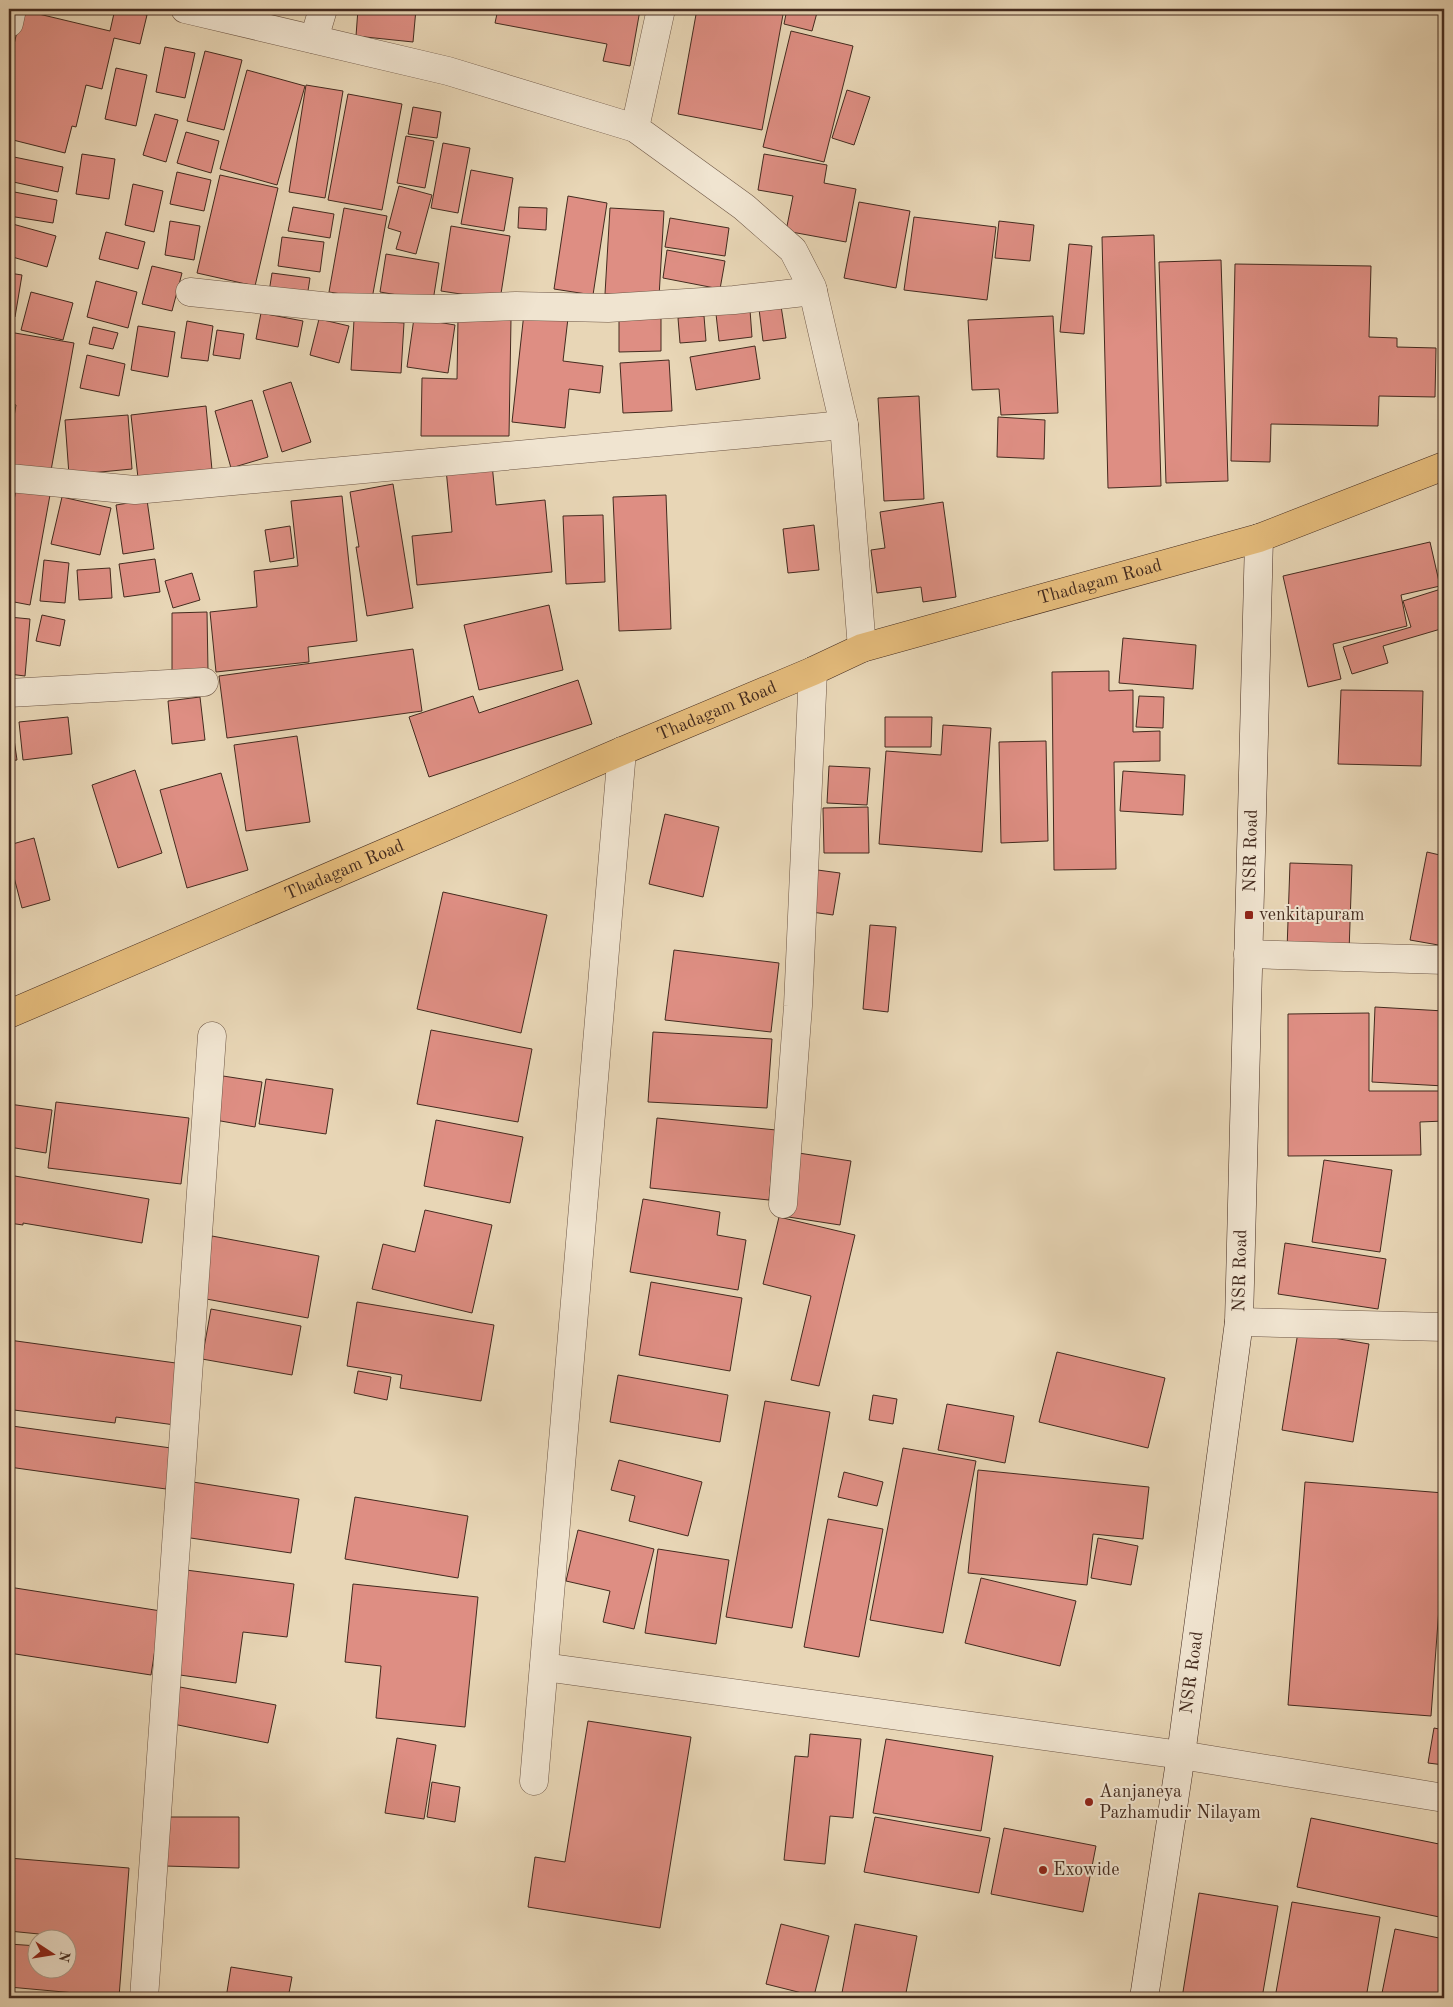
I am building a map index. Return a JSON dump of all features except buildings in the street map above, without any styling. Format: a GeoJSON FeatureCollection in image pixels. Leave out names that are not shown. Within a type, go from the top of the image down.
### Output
{"type":"FeatureCollection","features":[{"type":"Feature","properties":{"kind":"main road","name":"Thadagam Road"},"geometry":{"type":"LineString","coordinates":[[9,1014],[622,751],[813,672],[862,648],[1259,538],[1444,466]]}},
{"type":"Feature","properties":{"kind":"street"},"geometry":{"type":"LineString","coordinates":[[9,23],[12,9]]}},
{"type":"Feature","properties":{"kind":"street"},"geometry":{"type":"LineString","coordinates":[[185,9],[448,71],[635,128],[744,207],[793,250],[813,291],[844,425],[862,648]]}},
{"type":"Feature","properties":{"kind":"street"},"geometry":{"type":"LineString","coordinates":[[314,39],[323,9]]}},
{"type":"Feature","properties":{"kind":"street"},"geometry":{"type":"LineString","coordinates":[[635,128],[661,9]]}},
{"type":"Feature","properties":{"kind":"street"},"geometry":{"type":"LineString","coordinates":[[190,292],[331,307],[437,309],[516,306],[608,308],[734,300],[813,291]]}},
{"type":"Feature","properties":{"kind":"street"},"geometry":{"type":"LineString","coordinates":[[9,478],[136,490],[844,425]]}},
{"type":"Feature","properties":{"kind":"street","name":"NSR Road"},"geometry":{"type":"LineString","coordinates":[[1144,1998],[1181,1755],[1239,1322],[1259,538]]}},
{"type":"Feature","properties":{"kind":"street"},"geometry":{"type":"LineString","coordinates":[[783,1204],[798,1006],[813,672]]}},
{"type":"Feature","properties":{"kind":"street"},"geometry":{"type":"LineString","coordinates":[[9,693],[204,682]]}},
{"type":"Feature","properties":{"kind":"street"},"geometry":{"type":"LineString","coordinates":[[534,1781],[622,751]]}},
{"type":"Feature","properties":{"kind":"street"},"geometry":{"type":"LineString","coordinates":[[1248,954],[1444,960]]}},
{"type":"Feature","properties":{"kind":"street"},"geometry":{"type":"LineString","coordinates":[[144,1998],[212,1036]]}},
{"type":"Feature","properties":{"kind":"street"},"geometry":{"type":"LineString","coordinates":[[1239,1322],[1444,1327]]}},
{"type":"Feature","properties":{"kind":"street"},"geometry":{"type":"LineString","coordinates":[[544,1667],[1181,1755],[1444,1798]]}},
{"type":"Feature","properties":{"kind":"place","name":"venkitapuram"},"geometry":{"type":"Point","coordinates":[1249,915]}},
{"type":"Feature","properties":{"kind":"place","name":"Aanjaneya Pazhamudir Nilayam"},"geometry":{"type":"Point","coordinates":[1089,1802]}},
{"type":"Feature","properties":{"kind":"place","name":"Exowide"},"geometry":{"type":"Point","coordinates":[1043,1870]}}]}
